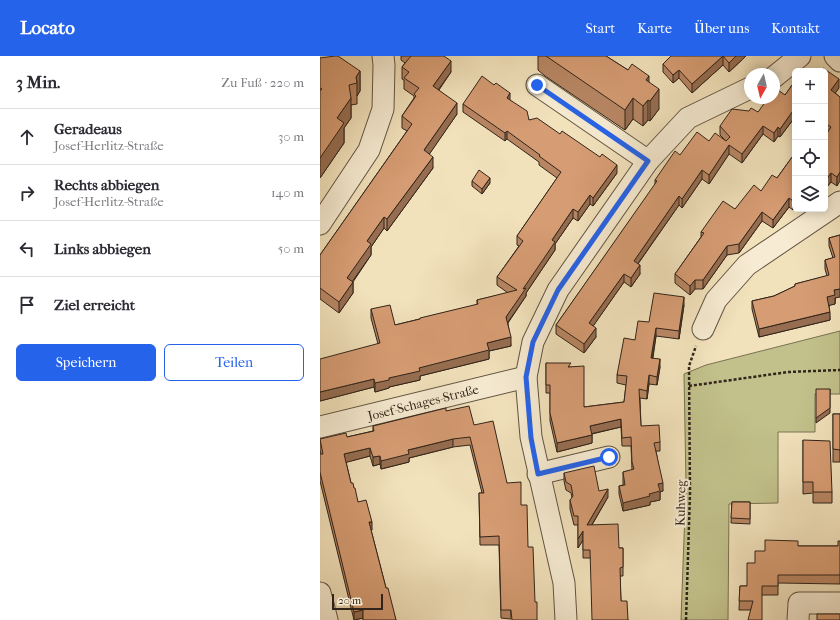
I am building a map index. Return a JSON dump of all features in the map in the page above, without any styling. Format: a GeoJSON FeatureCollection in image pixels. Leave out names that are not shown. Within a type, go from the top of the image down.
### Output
{"type":"FeatureCollection","features":[{"type":"Feature","properties":{"kind":"street"},"geometry":{"type":"LineString","coordinates":[[320,224],[370,150],[383,109],[383,56]]}},
{"type":"Feature","properties":{"kind":"street"},"geometry":{"type":"LineString","coordinates":[[780,72],[800,56]]}},
{"type":"Feature","properties":{"kind":"street"},"geometry":{"type":"LineString","coordinates":[[835,56],[840,62]]}},
{"type":"Feature","properties":{"kind":"street"},"geometry":{"type":"LineString","coordinates":[[537,85],[648,161]]}},
{"type":"Feature","properties":{"kind":"street"},"geometry":{"type":"LineString","coordinates":[[566,620],[564,583],[531,438],[526,377],[533,342],[558,290],[648,161],[688,118],[744,91]]}},
{"type":"Feature","properties":{"kind":"street"},"geometry":{"type":"LineString","coordinates":[[702,329],[716,300],[747,265],[840,202]]}},
{"type":"Feature","properties":{"kind":"street","name":"Josef-Schages-Straße"},"geometry":{"type":"LineString","coordinates":[[320,427],[526,377]]}},
{"type":"Feature","properties":{"kind":"street"},"geometry":{"type":"LineString","coordinates":[[538,474],[609,457]]}},
{"type":"Feature","properties":{"kind":"street"},"geometry":{"type":"LineString","coordinates":[[320,593],[327,620]]}},
{"type":"Feature","properties":{"kind":"street"},"geometry":{"type":"LineString","coordinates":[[798,620],[799,603],[840,602]]}},
{"type":"Feature","properties":{"kind":"path","name":"Kuhweg"},"geometry":{"type":"LineString","coordinates":[[686,620],[690,493],[689,366],[702,329]]}},
{"type":"Feature","properties":{"kind":"path"},"geometry":{"type":"LineString","coordinates":[[689,386],[788,372],[840,370]]}},
{"type":"Feature","properties":{"kind":"shaded area"},"geometry":{"type":"Polygon","coordinates":[[[840,331],[840,394],[815,394],[815,432],[778,432],[778,503],[729,504],[728,620],[681,620],[686,484],[684,374],[706,365],[840,331]]]}},
{"type":"Feature","properties":{"kind":"building"},"geometry":{"type":"Polygon","coordinates":[[[338,56],[360,71],[356,77],[357,83],[349,85],[351,98],[337,118],[344,123],[320,158],[320,91],[322,89],[320,88],[320,58],[338,56]]]}},
{"type":"Feature","properties":{"kind":"building"},"geometry":{"type":"Polygon","coordinates":[[[411,56],[444,56],[451,61],[433,86],[457,103],[424,150],[433,157],[387,219],[384,217],[367,241],[371,244],[347,278],[353,282],[339,302],[320,288],[320,255],[412,124],[402,116],[416,96],[414,94],[419,88],[404,78],[409,72],[402,67],[411,56]]]}},
{"type":"Feature","properties":{"kind":"building"},"geometry":{"type":"Polygon","coordinates":[[[546,56],[606,56],[628,70],[632,64],[649,76],[646,80],[659,89],[650,101],[648,100],[643,106],[633,98],[625,110],[546,56]]]}},
{"type":"Feature","properties":{"kind":"building"},"geometry":{"type":"Polygon","coordinates":[[[671,56],[723,56],[692,84],[679,70],[673,75],[663,64],[671,56]]]}},
{"type":"Feature","properties":{"kind":"building"},"geometry":{"type":"Polygon","coordinates":[[[723,56],[736,56],[729,63],[723,56]]]}},
{"type":"Feature","properties":{"kind":"building"},"geometry":{"type":"Polygon","coordinates":[[[828,71],[839,79],[831,90],[840,97],[840,172],[837,177],[831,173],[828,177],[828,132],[831,127],[828,125],[828,71]]]}},
{"type":"Feature","properties":{"kind":"building"},"geometry":{"type":"Polygon","coordinates":[[[482,76],[494,85],[496,83],[510,93],[507,98],[527,111],[529,120],[537,118],[560,134],[562,131],[600,157],[602,154],[617,165],[593,198],[590,195],[578,212],[573,209],[552,240],[555,242],[506,317],[511,337],[487,343],[489,350],[419,368],[420,371],[389,378],[389,380],[375,383],[374,379],[320,392],[320,359],[380,343],[371,309],[390,305],[395,325],[478,304],[477,300],[517,290],[497,277],[523,241],[517,236],[561,172],[507,131],[505,133],[463,104],[482,76]]]}},
{"type":"Feature","properties":{"kind":"building"},"geometry":{"type":"Polygon","coordinates":[[[792,85],[792,112],[780,129],[778,127],[774,133],[763,126],[742,154],[729,145],[709,175],[702,170],[682,199],[679,196],[634,261],[640,265],[631,278],[624,274],[589,323],[596,328],[584,344],[556,325],[657,181],[655,180],[675,151],[680,155],[697,132],[709,141],[715,133],[726,141],[730,137],[720,126],[732,109],[749,111],[751,108],[758,112],[764,104],[780,104],[780,92],[785,95],[792,85]]]}},
{"type":"Feature","properties":{"kind":"building"},"geometry":{"type":"Polygon","coordinates":[[[792,157],[792,200],[789,198],[773,220],[762,212],[739,244],[727,246],[703,280],[695,280],[690,286],[675,274],[704,233],[701,232],[723,201],[735,209],[754,185],[761,191],[772,175],[777,178],[792,157]]]}},
{"type":"Feature","properties":{"kind":"building"},"geometry":{"type":"Polygon","coordinates":[[[479,170],[490,178],[482,189],[472,181],[479,170]]]}},
{"type":"Feature","properties":{"kind":"building"},"geometry":{"type":"Polygon","coordinates":[[[840,235],[840,289],[834,290],[835,295],[827,297],[830,312],[759,329],[752,301],[774,296],[795,286],[795,284],[829,275],[825,260],[835,257],[829,238],[840,235]]]}},
{"type":"Feature","properties":{"kind":"building"},"geometry":{"type":"Polygon","coordinates":[[[654,293],[684,297],[679,331],[656,328],[651,358],[660,359],[657,377],[649,375],[647,391],[639,389],[641,426],[659,425],[660,442],[654,443],[663,483],[658,484],[660,491],[649,494],[650,496],[623,503],[619,486],[625,485],[623,472],[634,469],[632,462],[631,437],[622,438],[621,419],[590,426],[592,435],[557,443],[550,413],[550,385],[546,385],[546,363],[571,363],[568,367],[584,366],[584,407],[624,402],[627,376],[617,375],[624,338],[635,340],[638,321],[649,322],[654,293]]]}},
{"type":"Feature","properties":{"kind":"building"},"geometry":{"type":"Polygon","coordinates":[[[816,389],[830,389],[830,408],[816,418],[816,389]]]}},
{"type":"Feature","properties":{"kind":"building"},"geometry":{"type":"Polygon","coordinates":[[[469,406],[474,425],[493,421],[507,483],[521,482],[521,505],[527,505],[528,547],[533,547],[537,620],[512,620],[511,610],[501,610],[499,536],[480,537],[479,493],[484,493],[470,437],[453,439],[408,450],[409,454],[381,461],[380,456],[373,457],[370,448],[344,454],[351,483],[353,483],[355,488],[358,502],[366,500],[372,522],[369,522],[396,620],[363,620],[363,610],[354,612],[320,472],[320,454],[323,454],[320,439],[346,433],[347,437],[374,431],[373,426],[446,408],[446,411],[469,406]]]}},
{"type":"Feature","properties":{"kind":"building"},"geometry":{"type":"Polygon","coordinates":[[[833,414],[840,414],[840,450],[833,449],[833,414]]]}},
{"type":"Feature","properties":{"kind":"building"},"geometry":{"type":"Polygon","coordinates":[[[803,440],[830,441],[832,492],[813,492],[813,482],[803,482],[803,440]]]}},
{"type":"Feature","properties":{"kind":"building"},"geometry":{"type":"Polygon","coordinates":[[[594,466],[599,491],[608,489],[587,525],[618,524],[619,548],[623,548],[623,567],[620,568],[621,601],[627,601],[628,620],[592,620],[590,550],[583,550],[583,531],[578,539],[578,516],[574,516],[570,500],[573,496],[571,485],[566,482],[564,473],[594,466]]]}},
{"type":"Feature","properties":{"kind":"building"},"geometry":{"type":"Polygon","coordinates":[[[732,502],[750,502],[750,519],[731,518],[732,502]]]}},
{"type":"Feature","properties":{"kind":"building"},"geometry":{"type":"Polygon","coordinates":[[[765,540],[798,541],[798,546],[838,546],[838,541],[840,541],[840,575],[778,575],[778,586],[762,586],[762,620],[748,620],[753,601],[739,601],[740,586],[747,586],[747,563],[755,563],[755,551],[765,551],[765,540]]]}},
{"type":"Feature","properties":{"kind":"building"},"geometry":{"type":"Polygon","coordinates":[[[817,614],[840,614],[840,620],[817,620],[817,614]]]}},
{"type":"Feature","properties":{"kind":"route"},"geometry":{"type":"LineString","coordinates":[[537,85],[648,161],[558,290],[533,342],[526,377],[531,438],[538,474],[609,457]]}}]}
